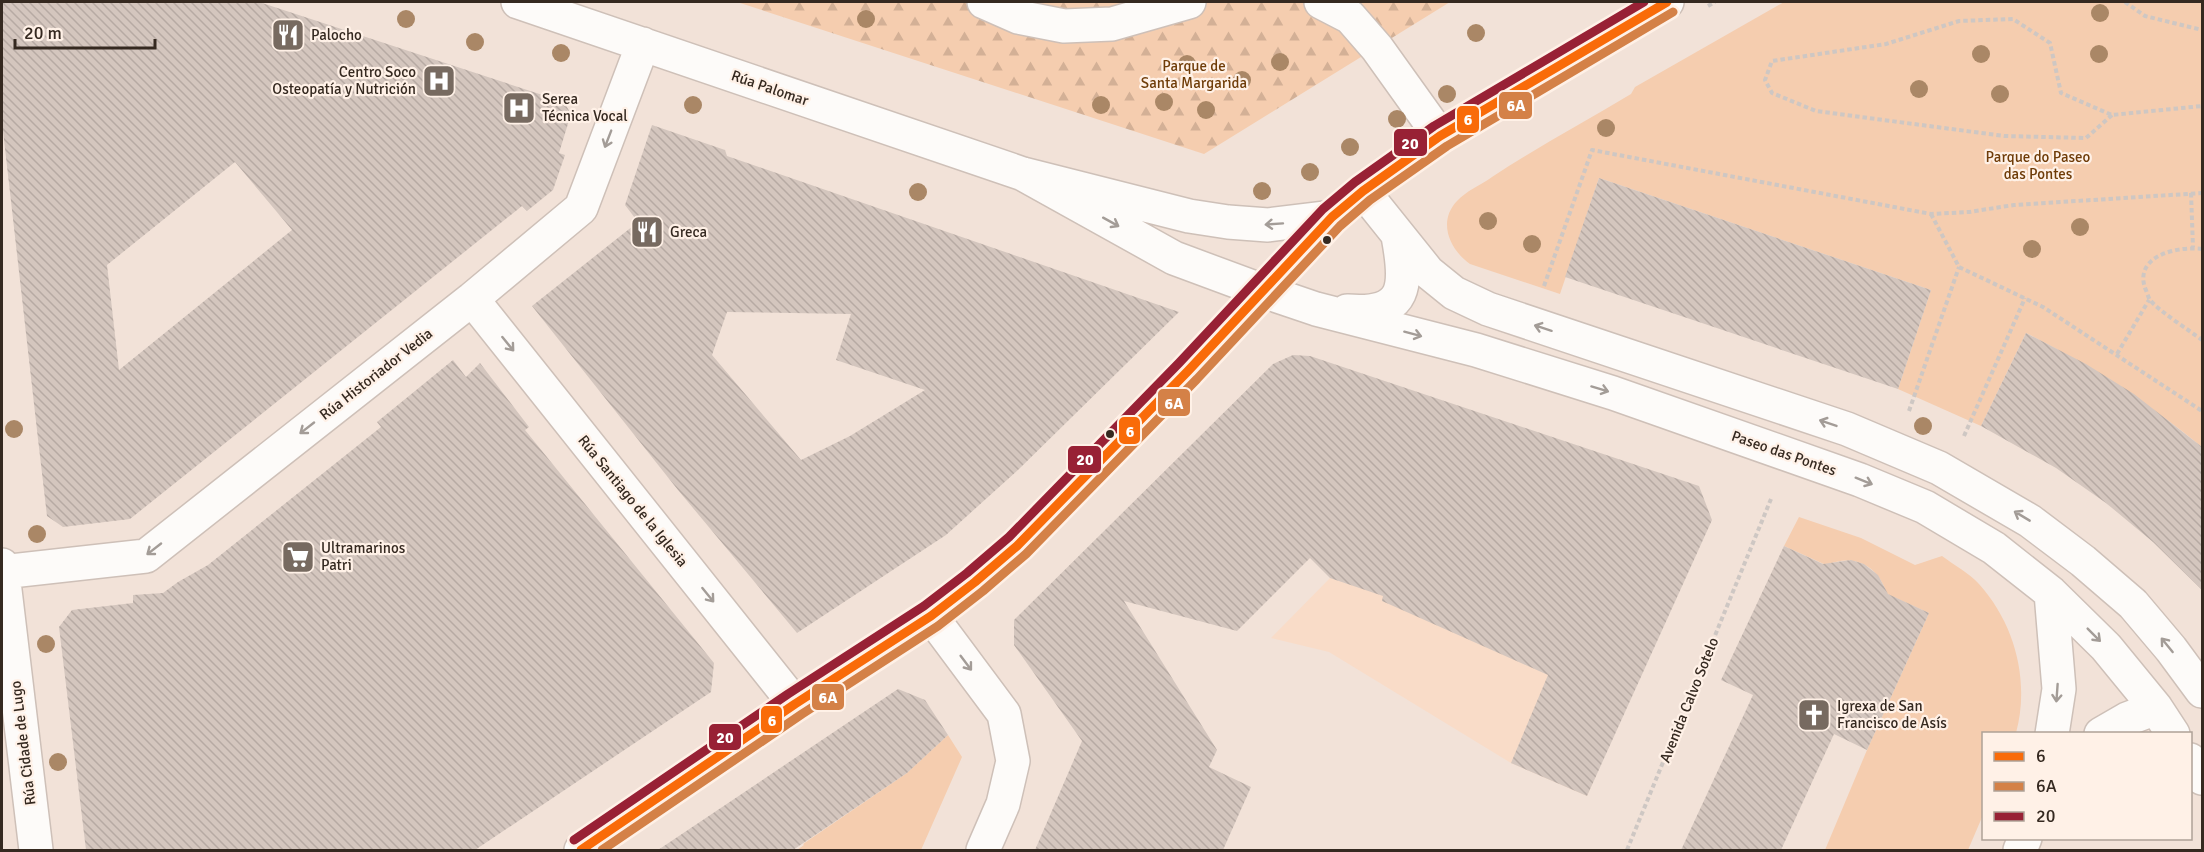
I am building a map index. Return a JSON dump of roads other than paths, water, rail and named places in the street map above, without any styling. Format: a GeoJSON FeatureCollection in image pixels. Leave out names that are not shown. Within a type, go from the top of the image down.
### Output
{"type":"FeatureCollection","features":[{"type":"Feature","properties":{"kind":"street","name":"Rúa Palomar"},"geometry":{"type":"LineString","coordinates":[[518,2],[1023,174],[1189,216],[1228,222],[1268,225],[1332,216]]}},
{"type":"Feature","properties":{"kind":"street"},"geometry":{"type":"LineString","coordinates":[[984,2],[1018,17],[1064,26],[1112,24],[1189,2]]}},
{"type":"Feature","properties":{"kind":"street"},"geometry":{"type":"LineString","coordinates":[[1321,2],[1350,17],[1377,48],[1440,136]]}},
{"type":"Feature","properties":{"kind":"street"},"geometry":{"type":"LineString","coordinates":[[581,850],[795,704],[931,616],[975,582],[1017,546],[1263,291],[1332,216],[1363,191],[1440,136],[1667,2]]}},
{"type":"Feature","properties":{"kind":"street","name":"Rúa Historiador Vedia"},"geometry":{"type":"LineString","coordinates":[[2,572],[146,556],[472,299],[581,208],[643,44]]}},
{"type":"Feature","properties":{"kind":"street","name":"Rúa Palomar"},"geometry":{"type":"LineString","coordinates":[[1023,174],[1174,258],[1263,291]]}},
{"type":"Feature","properties":{"kind":"street","name":"Paseo das Pontes"},"geometry":{"type":"LineString","coordinates":[[1363,191],[1428,272],[1454,293],[1488,309],[1847,429],[1939,468],[2030,521],[2084,561],[2133,604],[2171,649],[2202,691]]}},
{"type":"Feature","properties":{"kind":"street","name":"Paseo das Pontes"},"geometry":{"type":"LineString","coordinates":[[1316,309],[1366,313],[1383,309],[1393,303],[1402,288],[1403,262],[1398,236]]}},
{"type":"Feature","properties":{"kind":"street","name":"Paseo das Pontes"},"geometry":{"type":"LineString","coordinates":[[1263,291],[1316,309],[1476,350],[1579,382],[1860,480],[1925,507],[1994,548],[2051,593],[2106,647],[2164,721]]}},
{"type":"Feature","properties":{"kind":"street","name":"Rúa Santiago de la Iglesia"},"geometry":{"type":"LineString","coordinates":[[472,299],[795,704]]}},
{"type":"Feature","properties":{"kind":"street","name":"Rúa Cidade de Lugo"},"geometry":{"type":"LineString","coordinates":[[2,565],[36,850]]}},
{"type":"Feature","properties":{"kind":"street"},"geometry":{"type":"LineString","coordinates":[[2051,593],[2059,688],[2052,732]]}},
{"type":"Feature","properties":{"kind":"street"},"geometry":{"type":"LineString","coordinates":[[931,616],[1004,714],[1013,761],[1003,804],[983,850]]}},
{"type":"Feature","properties":{"kind":"street"},"geometry":{"type":"LineString","coordinates":[[2104,732],[2127,719],[2164,721]]}},
{"type":"Feature","properties":{"kind":"street"},"geometry":{"type":"LineString","coordinates":[[2192,763],[2202,778]]}},
{"type":"Feature","properties":{"kind":"place","name":"Palocho"},"geometry":{"type":"Point","coordinates":[288,35]}},
{"type":"Feature","properties":{"kind":"place","name":"Centro Soco Osteopatía y Nutrición"},"geometry":{"type":"Point","coordinates":[439,81]}},
{"type":"Feature","properties":{"kind":"place","name":"Serea Técnica Vocal"},"geometry":{"type":"Point","coordinates":[519,108]}},
{"type":"Feature","properties":{"kind":"place","name":"Greca"},"geometry":{"type":"Point","coordinates":[647,232]}},
{"type":"Feature","properties":{"kind":"place","name":"Ultramarinos Patri"},"geometry":{"type":"Point","coordinates":[298,557]}},
{"type":"Feature","properties":{"kind":"place","name":"Igrexa de San Francisco de Asís"},"geometry":{"type":"Point","coordinates":[1814,715]}},
{"type":"Feature","properties":{"kind":"park label","name":"Parque de Santa Margarida"},"geometry":{"type":"Point","coordinates":[1194,74]}},
{"type":"Feature","properties":{"kind":"park label","name":"Parque do Paseo das Pontes"},"geometry":{"type":"Point","coordinates":[2038,166]}}]}
